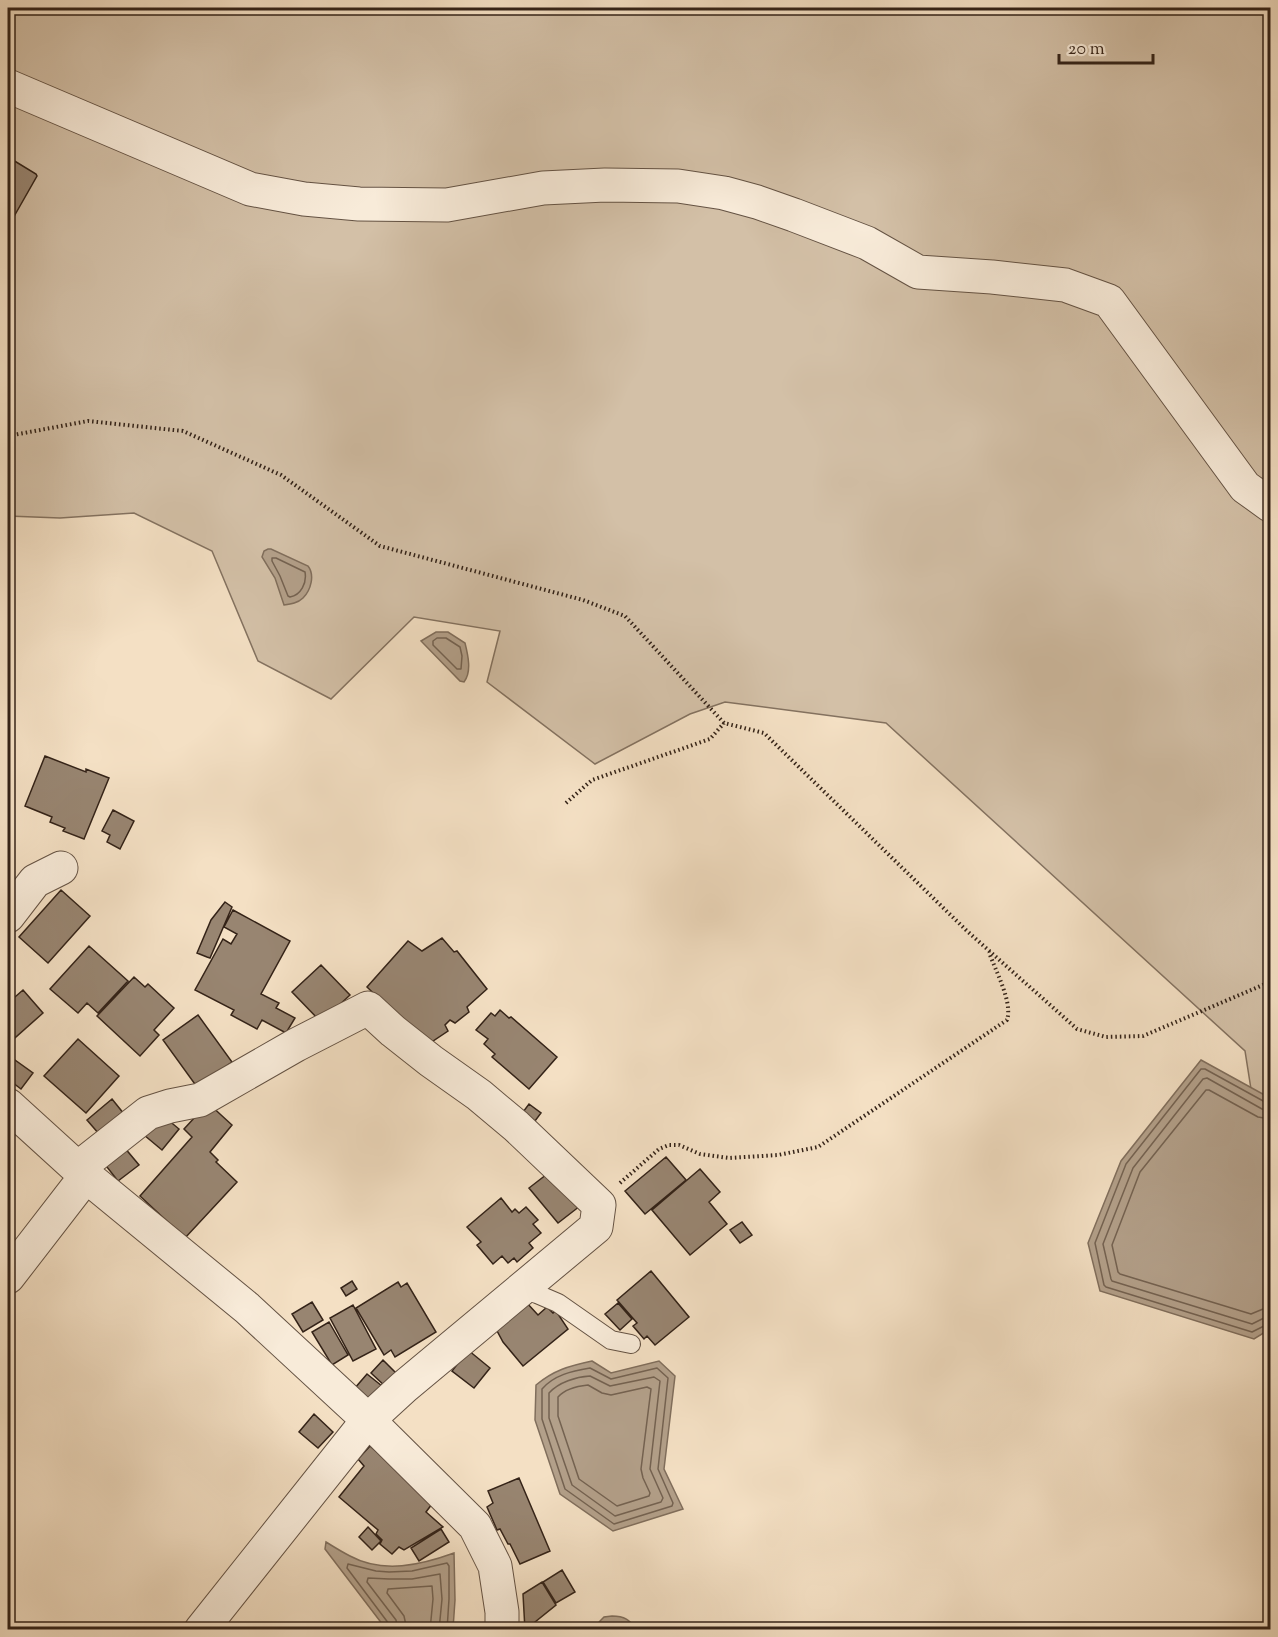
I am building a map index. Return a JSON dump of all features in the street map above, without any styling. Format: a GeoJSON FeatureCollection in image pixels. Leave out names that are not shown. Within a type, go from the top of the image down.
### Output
{"type":"FeatureCollection","features":[{"type":"Feature","properties":{"kind":"street"},"geometry":{"type":"LineString","coordinates":[[8,86],[250,189],[359,204],[447,205],[543,188],[605,185],[678,186],[724,193],[794,215],[867,243],[918,272],[1065,285],[1109,301],[1245,487],[1270,505]]}},
{"type":"Feature","properties":{"kind":"street"},"geometry":{"type":"LineString","coordinates":[[8,916],[35,881],[61,868]]}},
{"type":"Feature","properties":{"kind":"street"},"geometry":{"type":"LineString","coordinates":[[8,1277],[82,1172],[148,1113],[200,1100],[296,1045],[368,1008],[393,1031],[479,1095],[516,1126],[599,1205],[596,1227],[404,1387],[368,1420],[201,1629]]}},
{"type":"Feature","properties":{"kind":"street"},"geometry":{"type":"LineString","coordinates":[[8,1105],[82,1172],[247,1308],[368,1420],[475,1526],[495,1566],[502,1612],[502,1629]]}},
{"type":"Feature","properties":{"kind":"lane"},"geometry":{"type":"LineString","coordinates":[[520,1289],[558,1303],[611,1340],[631,1344]]}},
{"type":"Feature","properties":{"kind":"path"},"geometry":{"type":"LineString","coordinates":[[8,436],[88,421],[183,431],[281,475],[380,546],[583,600],[626,616],[724,723],[764,733],[988,950],[1077,1029],[1106,1037],[1143,1036],[1270,982]]}},
{"type":"Feature","properties":{"kind":"path"},"geometry":{"type":"LineString","coordinates":[[566,803],[592,780],[710,739],[724,723]]}},
{"type":"Feature","properties":{"kind":"path"},"geometry":{"type":"LineString","coordinates":[[599,1205],[607,1194],[658,1149],[669,1144],[679,1145],[700,1154],[729,1158],[778,1155],[818,1147],[1007,1020],[1008,1004],[988,950]]}},
{"type":"Feature","properties":{"kind":"shaded area"},"geometry":{"type":"Polygon","coordinates":[[[8,8],[1270,8],[1270,1210],[1245,1051],[886,723],[725,702],[690,714],[595,764],[487,682],[500,631],[414,617],[331,699],[258,661],[212,551],[134,513],[60,518],[8,516],[8,8]]]}},
{"type":"Feature","properties":{"kind":"water"},"geometry":{"type":"Polygon","coordinates":[[[268,549],[308,566],[311,574],[310,587],[299,601],[284,605],[275,578],[262,557],[264,551],[268,549]]]}},
{"type":"Feature","properties":{"kind":"water"},"geometry":{"type":"Polygon","coordinates":[[[436,632],[448,632],[465,643],[469,668],[464,682],[460,681],[421,641],[436,632]]]}},
{"type":"Feature","properties":{"kind":"water"},"geometry":{"type":"Polygon","coordinates":[[[1201,1060],[1270,1098],[1270,1329],[1254,1339],[1100,1291],[1088,1243],[1121,1161],[1201,1060]]]}},
{"type":"Feature","properties":{"kind":"water"},"geometry":{"type":"Polygon","coordinates":[[[592,1361],[611,1373],[659,1361],[675,1376],[664,1469],[683,1509],[613,1531],[560,1494],[535,1420],[536,1385],[562,1369],[592,1361]]]}},
{"type":"Feature","properties":{"kind":"water"},"geometry":{"type":"Polygon","coordinates":[[[326,1542],[363,1562],[376,1565],[415,1564],[454,1553],[453,1629],[386,1629],[325,1549],[326,1542]]]}},
{"type":"Feature","properties":{"kind":"water"},"geometry":{"type":"Polygon","coordinates":[[[604,1617],[626,1619],[637,1629],[598,1629],[599,1622],[604,1617]]]}},
{"type":"Feature","properties":{"kind":"building"},"geometry":{"type":"Polygon","coordinates":[[[8,157],[37,176],[8,227],[8,157]]]}},
{"type":"Feature","properties":{"kind":"building"},"geometry":{"type":"Polygon","coordinates":[[[45,756],[86,772],[86,769],[109,778],[84,839],[63,831],[65,828],[50,822],[52,817],[25,806],[45,756]]]}},
{"type":"Feature","properties":{"kind":"building"},"geometry":{"type":"Polygon","coordinates":[[[113,810],[134,821],[120,849],[107,842],[110,835],[102,831],[113,810]]]}},
{"type":"Feature","properties":{"kind":"building"},"geometry":{"type":"Polygon","coordinates":[[[61,890],[90,916],[48,963],[19,937],[61,890]]]}},
{"type":"Feature","properties":{"kind":"building"},"geometry":{"type":"Polygon","coordinates":[[[225,902],[232,907],[210,958],[197,953],[211,920],[225,902]]]}},
{"type":"Feature","properties":{"kind":"building"},"geometry":{"type":"Polygon","coordinates":[[[233,910],[290,941],[261,994],[279,1003],[276,1008],[295,1018],[286,1033],[262,1020],[257,1029],[231,1015],[234,1010],[195,990],[223,939],[231,944],[237,934],[224,927],[233,910]]]}},
{"type":"Feature","properties":{"kind":"building"},"geometry":{"type":"Polygon","coordinates":[[[442,938],[454,952],[457,951],[487,989],[467,1007],[469,1012],[455,1023],[450,1020],[445,1025],[448,1031],[427,1045],[367,987],[408,941],[422,951],[442,938]]]}},
{"type":"Feature","properties":{"kind":"building"},"geometry":{"type":"Polygon","coordinates":[[[89,946],[128,981],[98,1013],[87,1003],[78,1013],[50,989],[89,946]]]}},
{"type":"Feature","properties":{"kind":"building"},"geometry":{"type":"Polygon","coordinates":[[[321,965],[350,995],[321,1022],[292,992],[321,965]]]}},
{"type":"Feature","properties":{"kind":"building"},"geometry":{"type":"Polygon","coordinates":[[[134,977],[145,987],[148,984],[174,1008],[154,1030],[159,1035],[140,1056],[97,1016],[134,977]]]}},
{"type":"Feature","properties":{"kind":"building"},"geometry":{"type":"Polygon","coordinates":[[[23,990],[43,1013],[8,1044],[8,1003],[23,990]]]}},
{"type":"Feature","properties":{"kind":"building"},"geometry":{"type":"Polygon","coordinates":[[[500,1010],[557,1057],[529,1089],[492,1057],[495,1054],[484,1044],[488,1039],[476,1030],[491,1013],[495,1016],[500,1010]]]}},
{"type":"Feature","properties":{"kind":"building"},"geometry":{"type":"Polygon","coordinates":[[[198,1015],[232,1062],[197,1087],[163,1040],[198,1015]]]}},
{"type":"Feature","properties":{"kind":"building"},"geometry":{"type":"Polygon","coordinates":[[[78,1039],[119,1076],[86,1113],[44,1076],[78,1039]]]}},
{"type":"Feature","properties":{"kind":"building"},"geometry":{"type":"Polygon","coordinates":[[[8,1055],[33,1073],[21,1089],[8,1079],[8,1055]]]}},
{"type":"Feature","properties":{"kind":"building"},"geometry":{"type":"Polygon","coordinates":[[[112,1099],[124,1114],[99,1134],[87,1120],[112,1099]]]}},
{"type":"Feature","properties":{"kind":"building"},"geometry":{"type":"Polygon","coordinates":[[[208,1103],[232,1125],[210,1152],[218,1160],[216,1162],[237,1182],[185,1238],[140,1196],[192,1137],[184,1129],[208,1103]]]}},
{"type":"Feature","properties":{"kind":"building"},"geometry":{"type":"Polygon","coordinates":[[[529,1104],[541,1113],[532,1125],[520,1116],[529,1104]]]}},
{"type":"Feature","properties":{"kind":"building"},"geometry":{"type":"Polygon","coordinates":[[[161,1114],[179,1129],[162,1150],[144,1135],[161,1114]]]}},
{"type":"Feature","properties":{"kind":"building"},"geometry":{"type":"Polygon","coordinates":[[[124,1147],[139,1165],[118,1181],[103,1162],[124,1147]]]}},
{"type":"Feature","properties":{"kind":"building"},"geometry":{"type":"Polygon","coordinates":[[[666,1157],[686,1180],[645,1214],[625,1191],[666,1157]]]}},
{"type":"Feature","properties":{"kind":"building"},"geometry":{"type":"Polygon","coordinates":[[[700,1169],[720,1192],[709,1202],[727,1224],[690,1255],[652,1210],[700,1169]]]}},
{"type":"Feature","properties":{"kind":"building"},"geometry":{"type":"Polygon","coordinates":[[[551,1171],[580,1206],[558,1223],[529,1188],[551,1171]]]}},
{"type":"Feature","properties":{"kind":"building"},"geometry":{"type":"Polygon","coordinates":[[[501,1198],[512,1212],[515,1209],[519,1213],[526,1207],[538,1220],[533,1224],[541,1233],[529,1243],[533,1248],[517,1262],[514,1258],[508,1263],[502,1256],[493,1264],[477,1245],[481,1242],[467,1227],[501,1198]]]}},
{"type":"Feature","properties":{"kind":"building"},"geometry":{"type":"Polygon","coordinates":[[[742,1222],[752,1235],[740,1243],[730,1230],[742,1222]]]}},
{"type":"Feature","properties":{"kind":"building"},"geometry":{"type":"Polygon","coordinates":[[[651,1271],[689,1317],[655,1345],[647,1336],[644,1339],[633,1326],[637,1323],[617,1300],[651,1271]]]}},
{"type":"Feature","properties":{"kind":"building"},"geometry":{"type":"Polygon","coordinates":[[[352,1281],[357,1289],[346,1296],[341,1288],[352,1281]]]}},
{"type":"Feature","properties":{"kind":"building"},"geometry":{"type":"Polygon","coordinates":[[[398,1282],[401,1287],[407,1283],[436,1332],[395,1357],[391,1350],[384,1355],[356,1308],[398,1282]]]}},
{"type":"Feature","properties":{"kind":"building"},"geometry":{"type":"Polygon","coordinates":[[[312,1302],[323,1320],[303,1332],[292,1314],[312,1302]]]}},
{"type":"Feature","properties":{"kind":"building"},"geometry":{"type":"Polygon","coordinates":[[[526,1302],[538,1315],[547,1307],[553,1313],[556,1311],[568,1329],[523,1366],[503,1342],[496,1329],[526,1302]]]}},
{"type":"Feature","properties":{"kind":"building"},"geometry":{"type":"Polygon","coordinates":[[[618,1303],[632,1319],[620,1330],[605,1314],[618,1303]]]}},
{"type":"Feature","properties":{"kind":"building"},"geometry":{"type":"Polygon","coordinates":[[[353,1305],[376,1349],[353,1361],[330,1318],[353,1305]]]}},
{"type":"Feature","properties":{"kind":"building"},"geometry":{"type":"Polygon","coordinates":[[[329,1322],[348,1355],[332,1365],[312,1332],[329,1322]]]}},
{"type":"Feature","properties":{"kind":"building"},"geometry":{"type":"Polygon","coordinates":[[[468,1350],[490,1368],[474,1388],[452,1371],[468,1350]]]}},
{"type":"Feature","properties":{"kind":"building"},"geometry":{"type":"Polygon","coordinates":[[[383,1360],[398,1375],[386,1387],[371,1373],[383,1360]]]}},
{"type":"Feature","properties":{"kind":"building"},"geometry":{"type":"Polygon","coordinates":[[[367,1374],[382,1386],[371,1400],[355,1388],[367,1374]]]}},
{"type":"Feature","properties":{"kind":"building"},"geometry":{"type":"Polygon","coordinates":[[[314,1414],[333,1432],[318,1448],[299,1432],[314,1414]]]}},
{"type":"Feature","properties":{"kind":"building"},"geometry":{"type":"Polygon","coordinates":[[[370,1446],[435,1500],[426,1512],[443,1527],[404,1550],[399,1547],[392,1554],[380,1544],[382,1540],[376,1534],[378,1530],[339,1497],[364,1466],[358,1459],[370,1446]]]}},
{"type":"Feature","properties":{"kind":"building"},"geometry":{"type":"Polygon","coordinates":[[[519,1478],[550,1551],[520,1564],[500,1529],[497,1530],[487,1507],[493,1503],[488,1491],[519,1478]]]}},
{"type":"Feature","properties":{"kind":"building"},"geometry":{"type":"Polygon","coordinates":[[[368,1527],[381,1541],[372,1550],[359,1537],[368,1527]]]}},
{"type":"Feature","properties":{"kind":"building"},"geometry":{"type":"Polygon","coordinates":[[[441,1529],[449,1542],[419,1561],[411,1548],[441,1529]]]}},
{"type":"Feature","properties":{"kind":"building"},"geometry":{"type":"Polygon","coordinates":[[[562,1570],[575,1592],[556,1603],[543,1582],[562,1570]]]}},
{"type":"Feature","properties":{"kind":"building"},"geometry":{"type":"Polygon","coordinates":[[[542,1582],[556,1605],[525,1630],[523,1594],[542,1582]]]}}]}
